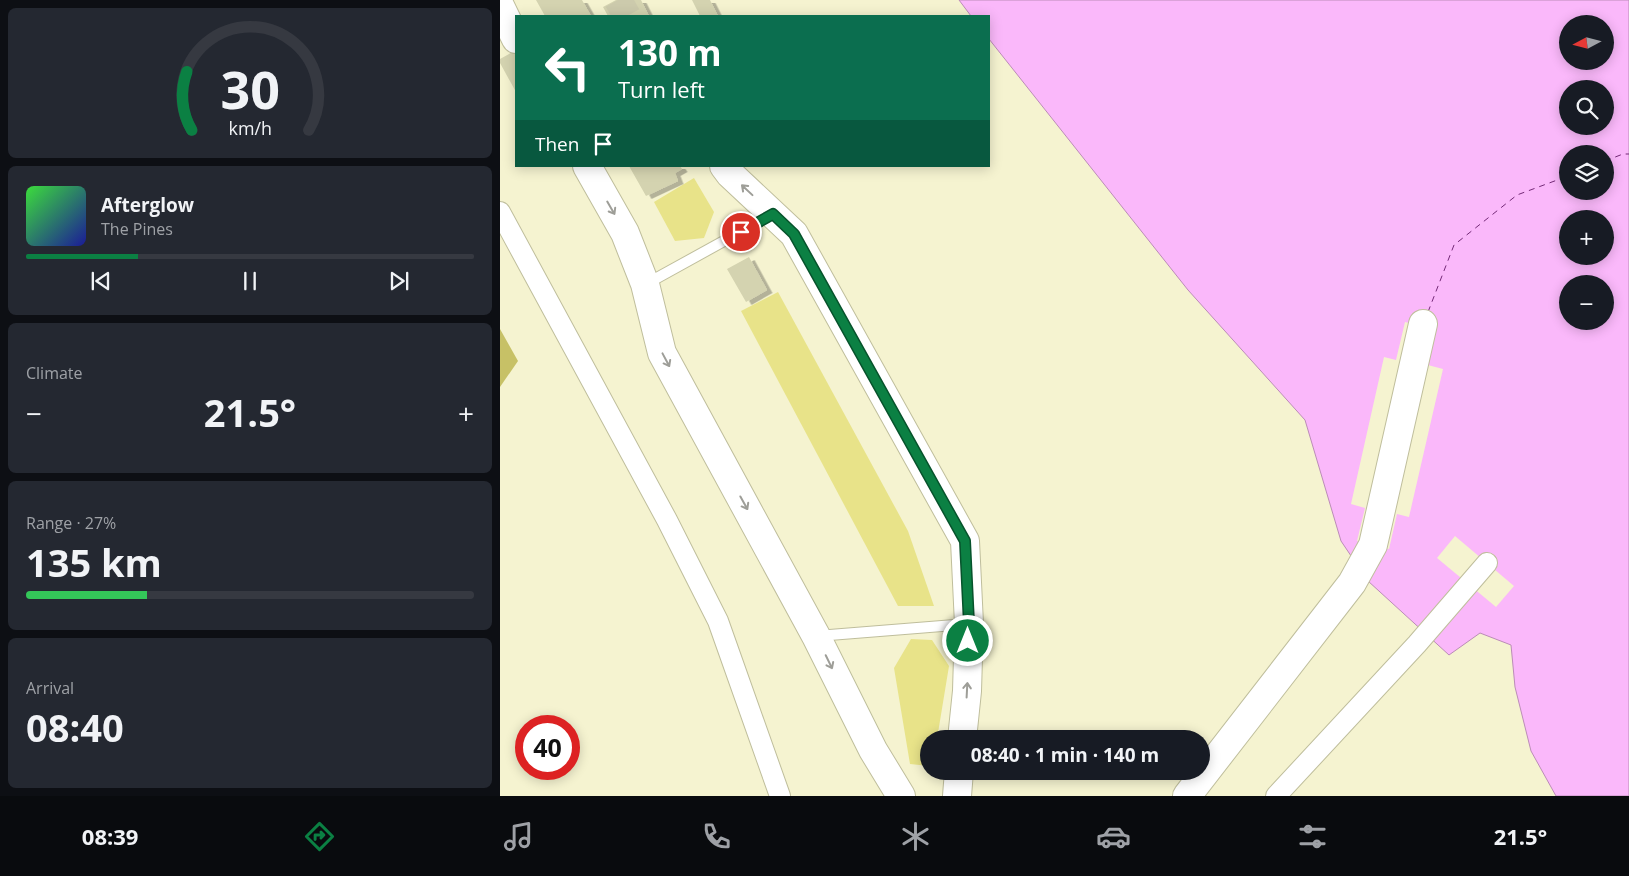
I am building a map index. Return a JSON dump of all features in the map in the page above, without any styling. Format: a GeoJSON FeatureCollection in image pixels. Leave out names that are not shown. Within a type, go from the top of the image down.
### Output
{"type":"FeatureCollection","features":[{"type":"Feature","properties":{"kind":"street"},"geometry":{"type":"LineString","coordinates":[[500,6],[515,37]]}},
{"type":"Feature","properties":{"kind":"street"},"geometry":{"type":"LineString","coordinates":[[588,167],[626,233],[645,284],[662,353],[816,636],[873,750],[901,796]]}},
{"type":"Feature","properties":{"kind":"street"},"geometry":{"type":"LineString","coordinates":[[725,167],[794,234],[965,541],[969,624],[967,692],[963,730]]}},
{"type":"Feature","properties":{"kind":"street"},"geometry":{"type":"LineString","coordinates":[[500,212],[667,520],[718,621],[780,796]]}},
{"type":"Feature","properties":{"kind":"street"},"geometry":{"type":"LineString","coordinates":[[1187,796],[1352,583],[1373,545],[1424,324]]}},
{"type":"Feature","properties":{"kind":"street"},"geometry":{"type":"LineString","coordinates":[[1276,796],[1417,644],[1487,563]]}},
{"type":"Feature","properties":{"kind":"street"},"geometry":{"type":"LineString","coordinates":[[957,796],[958,780]]}},
{"type":"Feature","properties":{"kind":"lane"},"geometry":{"type":"LineString","coordinates":[[645,284],[773,214]]}},
{"type":"Feature","properties":{"kind":"lane"},"geometry":{"type":"LineString","coordinates":[[816,636],[969,624]]}},
{"type":"Feature","properties":{"kind":"shaded area"},"geometry":{"type":"Polygon","coordinates":[[[959,0],[1629,0],[1629,796],[1556,796],[1531,751],[1515,687],[1511,645],[1480,633],[1449,655],[1368,581],[1341,541],[1305,420],[1188,290],[990,40],[990,15],[970,15],[959,0]]]}},
{"type":"Feature","properties":{"kind":"shaded area"},"geometry":{"type":"Polygon","coordinates":[[[694,178],[714,212],[704,238],[675,241],[654,202],[694,178]]]}},
{"type":"Feature","properties":{"kind":"shaded area"},"geometry":{"type":"Polygon","coordinates":[[[778,292],[908,531],[934,606],[898,606],[741,311],[778,292]]]}},
{"type":"Feature","properties":{"kind":"shaded area"},"geometry":{"type":"Polygon","coordinates":[[[500,329],[518,361],[500,387],[500,329]]]}},
{"type":"Feature","properties":{"kind":"shaded area"},"geometry":{"type":"Polygon","coordinates":[[[911,639],[932,640],[949,666],[938,730],[920,730],[920,765],[910,764],[894,668],[911,639]]]}},
{"type":"Feature","properties":{"kind":"pier"},"geometry":{"type":"Polygon","coordinates":[[[1405,322],[1432,329],[1424,364],[1443,369],[1409,517],[1397,514],[1389,549],[1357,541],[1365,508],[1351,504],[1384,357],[1396,360],[1405,322]]]}},
{"type":"Feature","properties":{"kind":"pier"},"geometry":{"type":"Polygon","coordinates":[[[1455,536],[1514,586],[1496,607],[1437,558],[1455,536]]]}},
{"type":"Feature","properties":{"kind":"building"},"geometry":{"type":"Polygon","coordinates":[[[536,0],[582,0],[590,15],[544,15],[536,0]]]}},
{"type":"Feature","properties":{"kind":"building"},"geometry":{"type":"Polygon","coordinates":[[[616,0],[641,0],[648,15],[607,15],[603,7],[616,0]]]}},
{"type":"Feature","properties":{"kind":"building"},"geometry":{"type":"Polygon","coordinates":[[[692,0],[710,0],[718,15],[700,15],[692,0]]]}},
{"type":"Feature","properties":{"kind":"building"},"geometry":{"type":"Polygon","coordinates":[[[515,51],[515,90],[500,63],[500,59],[515,51]]]}},
{"type":"Feature","properties":{"kind":"building"},"geometry":{"type":"Polygon","coordinates":[[[630,167],[681,167],[682,169],[675,173],[678,181],[646,196],[630,167]]]}},
{"type":"Feature","properties":{"kind":"building"},"geometry":{"type":"Polygon","coordinates":[[[749,257],[767,290],[746,302],[727,269],[749,257]]]}},
{"type":"Feature","properties":{"kind":"ferry route"},"geometry":{"type":"LineString","coordinates":[[1614,158],[1629,154]]}},
{"type":"Feature","properties":{"kind":"ferry route"},"geometry":{"type":"LineString","coordinates":[[1428,312],[1454,245],[1517,195],[1559,179]]}},
{"type":"Feature","properties":{"kind":"tunnel"},"geometry":{"type":"LineString","coordinates":[[618,0],[626,15]]}},
{"type":"Feature","properties":{"kind":"route"},"geometry":{"type":"LineString","coordinates":[[741,232],[773,214],[794,234],[965,541],[969,624],[968,641]]}}]}
